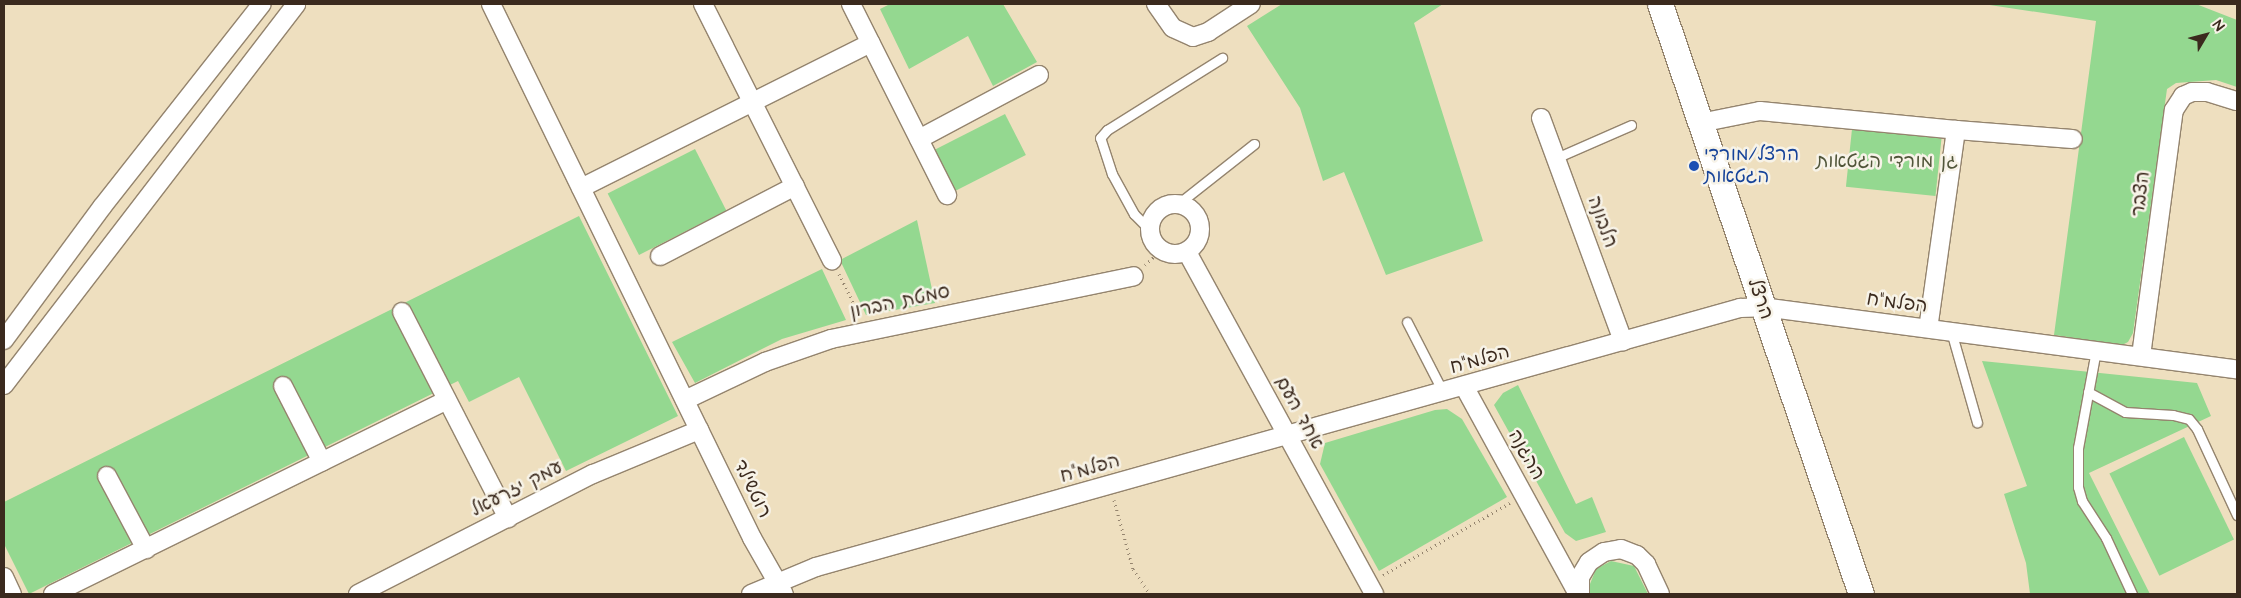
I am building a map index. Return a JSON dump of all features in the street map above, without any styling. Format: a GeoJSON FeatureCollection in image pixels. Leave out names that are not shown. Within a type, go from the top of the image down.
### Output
{"type":"FeatureCollection","features":[{"type":"Feature","properties":{"kind":"street"},"geometry":{"type":"LineString","coordinates":[[4,340],[102,207],[262,4]]}},
{"type":"Feature","properties":{"kind":"street"},"geometry":{"type":"LineString","coordinates":[[4,386],[296,4]]}},
{"type":"Feature","properties":{"kind":"street","name":"רוטשילד"},"geometry":{"type":"LineString","coordinates":[[491,4],[699,430],[780,588]]}},
{"type":"Feature","properties":{"kind":"street"},"geometry":{"type":"LineString","coordinates":[[703,4],[832,260]]}},
{"type":"Feature","properties":{"kind":"street"},"geometry":{"type":"LineString","coordinates":[[852,4],[947,195]]}},
{"type":"Feature","properties":{"kind":"street"},"geometry":{"type":"LineString","coordinates":[[1156,4],[1173,28],[1193,37],[1208,32],[1251,4]]}},
{"type":"Feature","properties":{"kind":"street","name":"הרצל"},"geometry":{"type":"LineString","coordinates":[[1660,4],[1861,594]]}},
{"type":"Feature","properties":{"kind":"street"},"geometry":{"type":"LineString","coordinates":[[581,188],[871,42]]}},
{"type":"Feature","properties":{"kind":"street"},"geometry":{"type":"LineString","coordinates":[[919,139],[1039,75]]}},
{"type":"Feature","properties":{"kind":"street","name":"הצבר"},"geometry":{"type":"LineString","coordinates":[[2141,356],[2174,110],[2180,99],[2192,92],[2207,92],[2237,101]]}},
{"type":"Feature","properties":{"kind":"street"},"geometry":{"type":"LineString","coordinates":[[1700,123],[1760,111],[2073,139]]}},
{"type":"Feature","properties":{"kind":"street","name":"הלבונה"},"geometry":{"type":"LineString","coordinates":[[1541,118],[1624,341]]}},
{"type":"Feature","properties":{"kind":"street"},"geometry":{"type":"LineString","coordinates":[[1928,328],[1956,130]]}},
{"type":"Feature","properties":{"kind":"street"},"geometry":{"type":"LineString","coordinates":[[660,256],[795,186]]}},
{"type":"Feature","properties":{"kind":"street"},"geometry":{"type":"LineString","coordinates":[[1178,204],[1192,211],[1200,225],[1198,240],[1187,252],[1175,255],[1164,252],[1154,244],[1149,230],[1152,218],[1159,209],[1178,204]]}},
{"type":"Feature","properties":{"kind":"street","name":"אחד העם"},"geometry":{"type":"LineString","coordinates":[[1187,252],[1371,589]]}},
{"type":"Feature","properties":{"kind":"street","name":"סמטת הברון"},"geometry":{"type":"LineString","coordinates":[[685,400],[773,359],[831,339],[1134,276]]}},
{"type":"Feature","properties":{"kind":"street","name":"הפלמ\"ח"},"geometry":{"type":"LineString","coordinates":[[751,594],[780,588],[816,567],[1740,308],[1763,307],[2237,369]]}},
{"type":"Feature","properties":{"kind":"street"},"geometry":{"type":"LineString","coordinates":[[402,312],[508,518]]}},
{"type":"Feature","properties":{"kind":"street"},"geometry":{"type":"LineString","coordinates":[[283,386],[322,462]]}},
{"type":"Feature","properties":{"kind":"street","name":"ההגנה"},"geometry":{"type":"LineString","coordinates":[[1464,386],[1579,594]]}},
{"type":"Feature","properties":{"kind":"street"},"geometry":{"type":"LineString","coordinates":[[53,594],[447,400]]}},
{"type":"Feature","properties":{"kind":"street","name":"עמק יזרעאל"},"geometry":{"type":"LineString","coordinates":[[358,594],[616,464],[699,430]]}},
{"type":"Feature","properties":{"kind":"street"},"geometry":{"type":"LineString","coordinates":[[107,476],[146,549]]}},
{"type":"Feature","properties":{"kind":"street","name":"ההגנה"},"geometry":{"type":"LineString","coordinates":[[1550,543],[1560,552],[1574,558],[1621,549],[1637,555],[1646,564],[1660,594]]}},
{"type":"Feature","properties":{"kind":"street","name":"ההגנה"},"geometry":{"type":"LineString","coordinates":[[1579,594],[1582,571],[1599,554]]}},
{"type":"Feature","properties":{"kind":"street"},"geometry":{"type":"LineString","coordinates":[[4,578],[12,594]]}},
{"type":"Feature","properties":{"kind":"lane"},"geometry":{"type":"LineString","coordinates":[[1149,230],[1134,214],[1112,174],[1100,138],[1108,130],[1222,58]]}},
{"type":"Feature","properties":{"kind":"lane"},"geometry":{"type":"LineString","coordinates":[[1556,158],[1632,126]]}},
{"type":"Feature","properties":{"kind":"lane"},"geometry":{"type":"LineString","coordinates":[[1178,204],[1254,144]]}},
{"type":"Feature","properties":{"kind":"lane"},"geometry":{"type":"LineString","coordinates":[[1408,322],[1443,392]]}},
{"type":"Feature","properties":{"kind":"lane"},"geometry":{"type":"LineString","coordinates":[[1951,331],[1977,422]]}},
{"type":"Feature","properties":{"kind":"lane"},"geometry":{"type":"LineString","coordinates":[[2096,350],[2078,448],[2078,487],[2082,501],[2106,538],[2132,594]]}},
{"type":"Feature","properties":{"kind":"lane"},"geometry":{"type":"LineString","coordinates":[[2088,392],[2125,412],[2173,414],[2189,419],[2197,429],[2237,515]]}},
{"type":"Feature","properties":{"kind":"path"},"geometry":{"type":"LineString","coordinates":[[832,260],[867,331]]}},
{"type":"Feature","properties":{"kind":"path"},"geometry":{"type":"LineString","coordinates":[[1110,485],[1133,569],[1150,594]]}},
{"type":"Feature","properties":{"kind":"path"},"geometry":{"type":"LineString","coordinates":[[1371,589],[1524,495]]}},
{"type":"Feature","properties":{"kind":"green space"},"geometry":{"type":"Polygon","coordinates":[[[890,4],[1003,4],[1037,62],[993,86],[968,36],[909,69],[880,9],[890,4]]]}},
{"type":"Feature","properties":{"kind":"green space"},"geometry":{"type":"Polygon","coordinates":[[[1282,4],[1443,4],[1414,23],[1483,241],[1386,275],[1344,172],[1323,181],[1300,108],[1247,26],[1282,4]]]}},
{"type":"Feature","properties":{"kind":"green space"},"geometry":{"type":"Polygon","coordinates":[[[1983,4],[2196,4],[2237,20],[2237,87],[2216,80],[2176,83],[2167,89],[2133,333],[2128,342],[2122,345],[2054,335],[2096,21],[1983,4]]]}},
{"type":"Feature","properties":{"kind":"green space"},"geometry":{"type":"Polygon","coordinates":[[[1005,114],[1026,155],[955,191],[934,150],[1005,114]]]}},
{"type":"Feature","properties":{"kind":"green space","name":"גן מורדי הגטאות"},"geometry":{"type":"Polygon","coordinates":[[[1852,129],[1942,138],[1935,196],[1846,187],[1852,129]]]}},
{"type":"Feature","properties":{"kind":"green space"},"geometry":{"type":"Polygon","coordinates":[[[695,149],[726,210],[639,255],[608,193],[695,149]]]}},
{"type":"Feature","properties":{"kind":"green space"},"geometry":{"type":"Polygon","coordinates":[[[579,216],[678,416],[566,471],[519,377],[469,402],[458,381],[29,594],[4,544],[4,502],[579,216]]]}},
{"type":"Feature","properties":{"kind":"green space"},"geometry":{"type":"Polygon","coordinates":[[[917,220],[935,303],[866,315],[840,260],[917,220]]]}},
{"type":"Feature","properties":{"kind":"green space"},"geometry":{"type":"Polygon","coordinates":[[[822,269],[846,320],[782,339],[695,383],[672,342],[822,269]]]}},
{"type":"Feature","properties":{"kind":"green space"},"geometry":{"type":"Polygon","coordinates":[[[1982,361],[2197,383],[2211,416],[2089,473],[2150,594],[2030,594],[2026,563],[2004,494],[2027,486],[1982,361]]]}},
{"type":"Feature","properties":{"kind":"green space"},"geometry":{"type":"Polygon","coordinates":[[[1518,385],[1576,504],[1592,497],[1606,532],[1576,541],[1565,533],[1494,405],[1503,393],[1518,385]]]}},
{"type":"Feature","properties":{"kind":"green space"},"geometry":{"type":"Polygon","coordinates":[[[1447,409],[1462,419],[1507,497],[1379,571],[1320,464],[1325,443],[1435,410],[1447,409]]]}},
{"type":"Feature","properties":{"kind":"green space"},"geometry":{"type":"Polygon","coordinates":[[[2184,437],[2234,539],[2159,576],[2109,473],[2184,437]]]}},
{"type":"Feature","properties":{"kind":"green space"},"geometry":{"type":"Polygon","coordinates":[[[1611,561],[1634,566],[1648,594],[1590,594],[1588,589],[1596,569],[1611,561]]]}},
{"type":"Feature","properties":{"kind":"place","name":"הרצל/מורדי הגטאות"},"geometry":{"type":"Point","coordinates":[1694,166]}}]}
